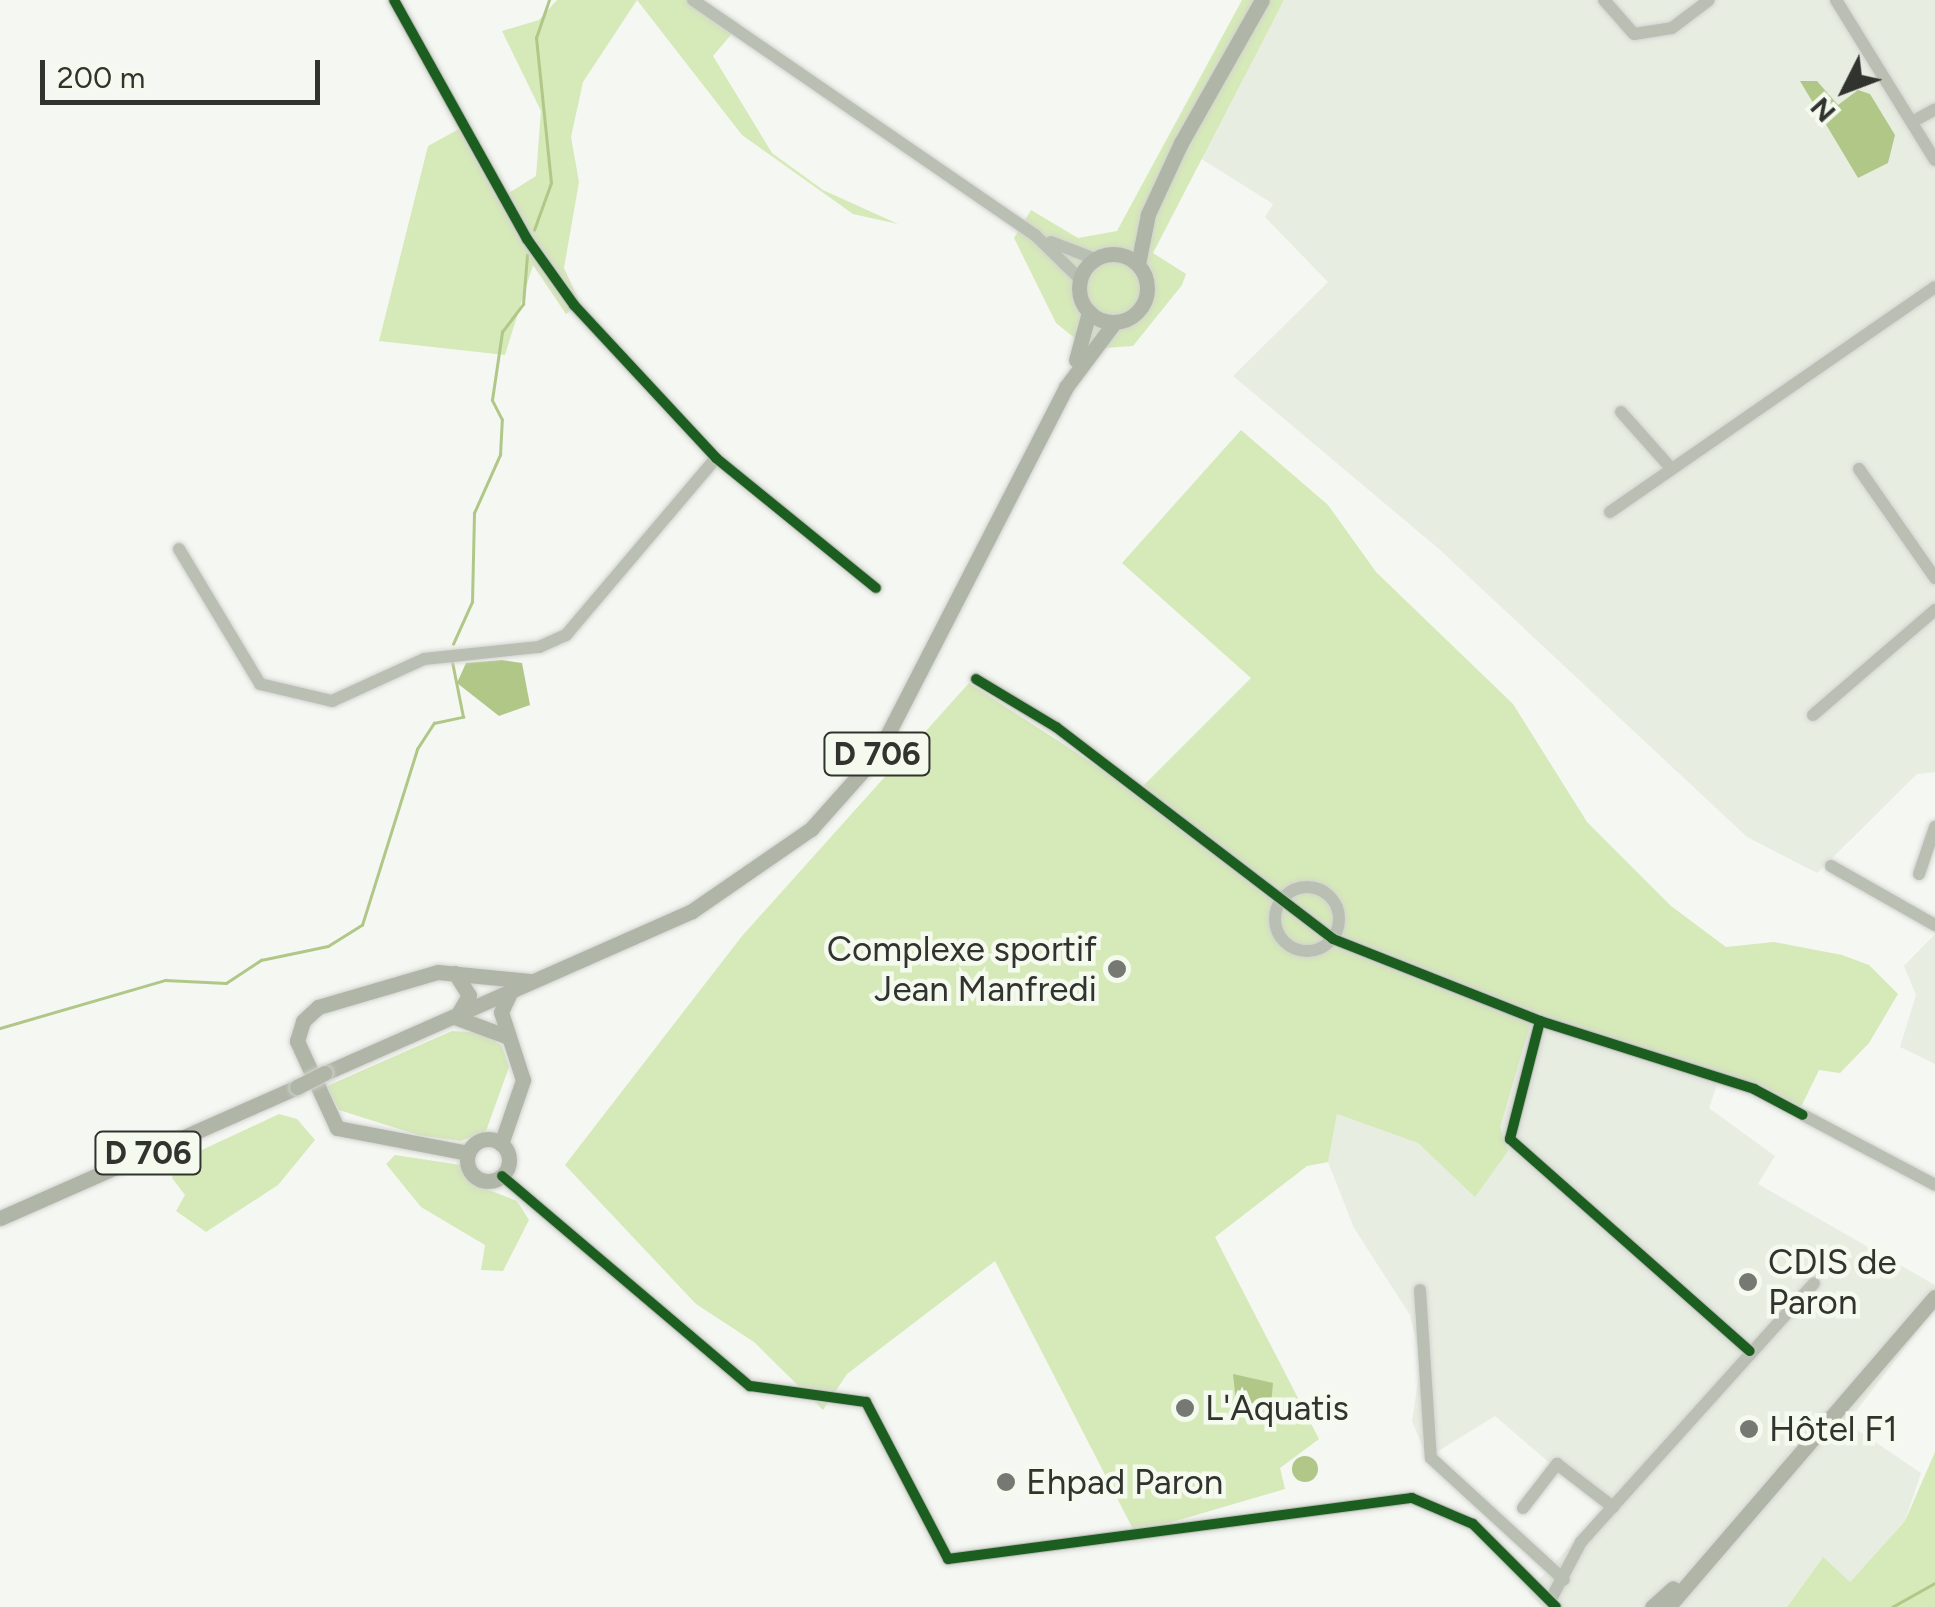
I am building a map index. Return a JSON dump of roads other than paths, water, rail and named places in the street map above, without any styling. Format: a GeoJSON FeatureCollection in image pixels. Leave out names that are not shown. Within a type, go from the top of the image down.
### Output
{"type":"FeatureCollection","features":[{"type":"Feature","properties":{"kind":"main road"},"geometry":{"type":"LineString","coordinates":[[1116,254],[1148,214],[1262,0]]}},
{"type":"Feature","properties":{"kind":"main road"},"geometry":{"type":"LineString","coordinates":[[1138,264],[1116,254],[1095,259],[1080,279],[1089,312],[1114,322],[1144,304],[1138,264],[1148,214]]}},
{"type":"Feature","properties":{"kind":"main road","name":"D 706"},"geometry":{"type":"LineString","coordinates":[[0,1218],[509,995],[738,885],[845,795],[908,702],[1066,387],[1089,312]]}},
{"type":"Feature","properties":{"kind":"main road","name":"D 706"},"geometry":{"type":"LineString","coordinates":[[1066,387],[1114,322]]}},
{"type":"Feature","properties":{"kind":"main road"},"geometry":{"type":"LineString","coordinates":[[468,1153],[337,1128],[297,1042],[318,1008],[455,973],[539,980]]}},
{"type":"Feature","properties":{"kind":"main road"},"geometry":{"type":"LineString","coordinates":[[455,973],[469,995],[456,1018],[508,1037]]}},
{"type":"Feature","properties":{"kind":"main road"},"geometry":{"type":"LineString","coordinates":[[501,1144],[522,1080],[500,1012],[509,995]]}},
{"type":"Feature","properties":{"kind":"main road"},"geometry":{"type":"LineString","coordinates":[[482,1140],[501,1144],[509,1156],[502,1176],[476,1178],[468,1153],[482,1140]]}},
{"type":"Feature","properties":{"kind":"main road"},"geometry":{"type":"LineString","coordinates":[[1668,1607],[1702,1562],[1935,1297]]}},
{"type":"Feature","properties":{"kind":"main road"},"geometry":{"type":"LineString","coordinates":[[1652,1607],[1702,1562]]}},
{"type":"Feature","properties":{"kind":"street"},"geometry":{"type":"LineString","coordinates":[[394,0],[527,239],[574,306],[716,458],[876,588]]}},
{"type":"Feature","properties":{"kind":"street"},"geometry":{"type":"LineString","coordinates":[[693,0],[1036,234],[1095,259]]}},
{"type":"Feature","properties":{"kind":"street"},"geometry":{"type":"LineString","coordinates":[[1604,0],[1634,34],[1672,28],[1709,0]]}},
{"type":"Feature","properties":{"kind":"street"},"geometry":{"type":"LineString","coordinates":[[1836,0],[1935,160]]}},
{"type":"Feature","properties":{"kind":"street"},"geometry":{"type":"LineString","coordinates":[[1912,122],[1935,109]]}},
{"type":"Feature","properties":{"kind":"street"},"geometry":{"type":"LineString","coordinates":[[1036,234],[1080,279]]}},
{"type":"Feature","properties":{"kind":"street"},"geometry":{"type":"LineString","coordinates":[[1610,512],[1935,287]]}},
{"type":"Feature","properties":{"kind":"street"},"geometry":{"type":"LineString","coordinates":[[1621,412],[1670,467]]}},
{"type":"Feature","properties":{"kind":"street"},"geometry":{"type":"LineString","coordinates":[[179,549],[260,684],[332,701],[424,659],[540,647],[566,634],[716,458]]}},
{"type":"Feature","properties":{"kind":"street"},"geometry":{"type":"LineString","coordinates":[[1860,469],[1935,578]]}},
{"type":"Feature","properties":{"kind":"street"},"geometry":{"type":"LineString","coordinates":[[1813,715],[1935,610]]}},
{"type":"Feature","properties":{"kind":"street"},"geometry":{"type":"LineString","coordinates":[[976,679],[1056,727],[1333,939],[1540,1020],[1754,1089],[1935,1185]]}},
{"type":"Feature","properties":{"kind":"street"},"geometry":{"type":"LineString","coordinates":[[1919,874],[1931,854],[1935,827]]}},
{"type":"Feature","properties":{"kind":"street"},"geometry":{"type":"LineString","coordinates":[[1831,866],[1935,925]]}},
{"type":"Feature","properties":{"kind":"street"},"geometry":{"type":"LineString","coordinates":[[1308,886],[1327,893],[1338,910],[1333,939],[1303,951],[1284,941],[1275,920],[1282,900],[1308,886]]}},
{"type":"Feature","properties":{"kind":"street"},"geometry":{"type":"LineString","coordinates":[[1540,1020],[1510,1139],[1750,1351]]}},
{"type":"Feature","properties":{"kind":"street"},"geometry":{"type":"LineString","coordinates":[[502,1176],[750,1386],[866,1402],[948,1559],[1412,1498],[1473,1524],[1553,1604],[1564,1580],[1612,1508],[1814,1283]]}},
{"type":"Feature","properties":{"kind":"street"},"geometry":{"type":"LineString","coordinates":[[1420,1290],[1431,1458],[1564,1580]]}},
{"type":"Feature","properties":{"kind":"street"},"geometry":{"type":"LineString","coordinates":[[1523,1508],[1557,1464],[1612,1508]]}},
{"type":"Feature","properties":{"kind":"waterway"},"geometry":{"type":"LineString","coordinates":[[534,230],[551,183],[536,38],[549,0]]}},
{"type":"Feature","properties":{"kind":"waterway"},"geometry":{"type":"LineString","coordinates":[[453,644],[472,602],[474,513],[500,455],[502,420],[492,400],[502,332],[523,304],[527,255]]}},
{"type":"Feature","properties":{"kind":"waterway"},"geometry":{"type":"LineString","coordinates":[[0,1028],[165,980],[226,983],[261,960],[328,946],[362,925],[417,749],[434,723],[463,717],[452,662]]}},
{"type":"Feature","properties":{"kind":"waterway"},"geometry":{"type":"LineString","coordinates":[[1892,1607],[1935,1583]]}},
{"type":"Feature","properties":{"kind":"place","name":"Complexe sportif Jean Manfredi"},"geometry":{"type":"Point","coordinates":[1117,969]}},
{"type":"Feature","properties":{"kind":"place","name":"CDIS de Paron"},"geometry":{"type":"Point","coordinates":[1748,1282]}},
{"type":"Feature","properties":{"kind":"place","name":"L'Aquatis"},"geometry":{"type":"Point","coordinates":[1185,1408]}},
{"type":"Feature","properties":{"kind":"place","name":"Hôtel F1"},"geometry":{"type":"Point","coordinates":[1749,1429]}},
{"type":"Feature","properties":{"kind":"place","name":"Ehpad Paron"},"geometry":{"type":"Point","coordinates":[1006,1482]}}]}
